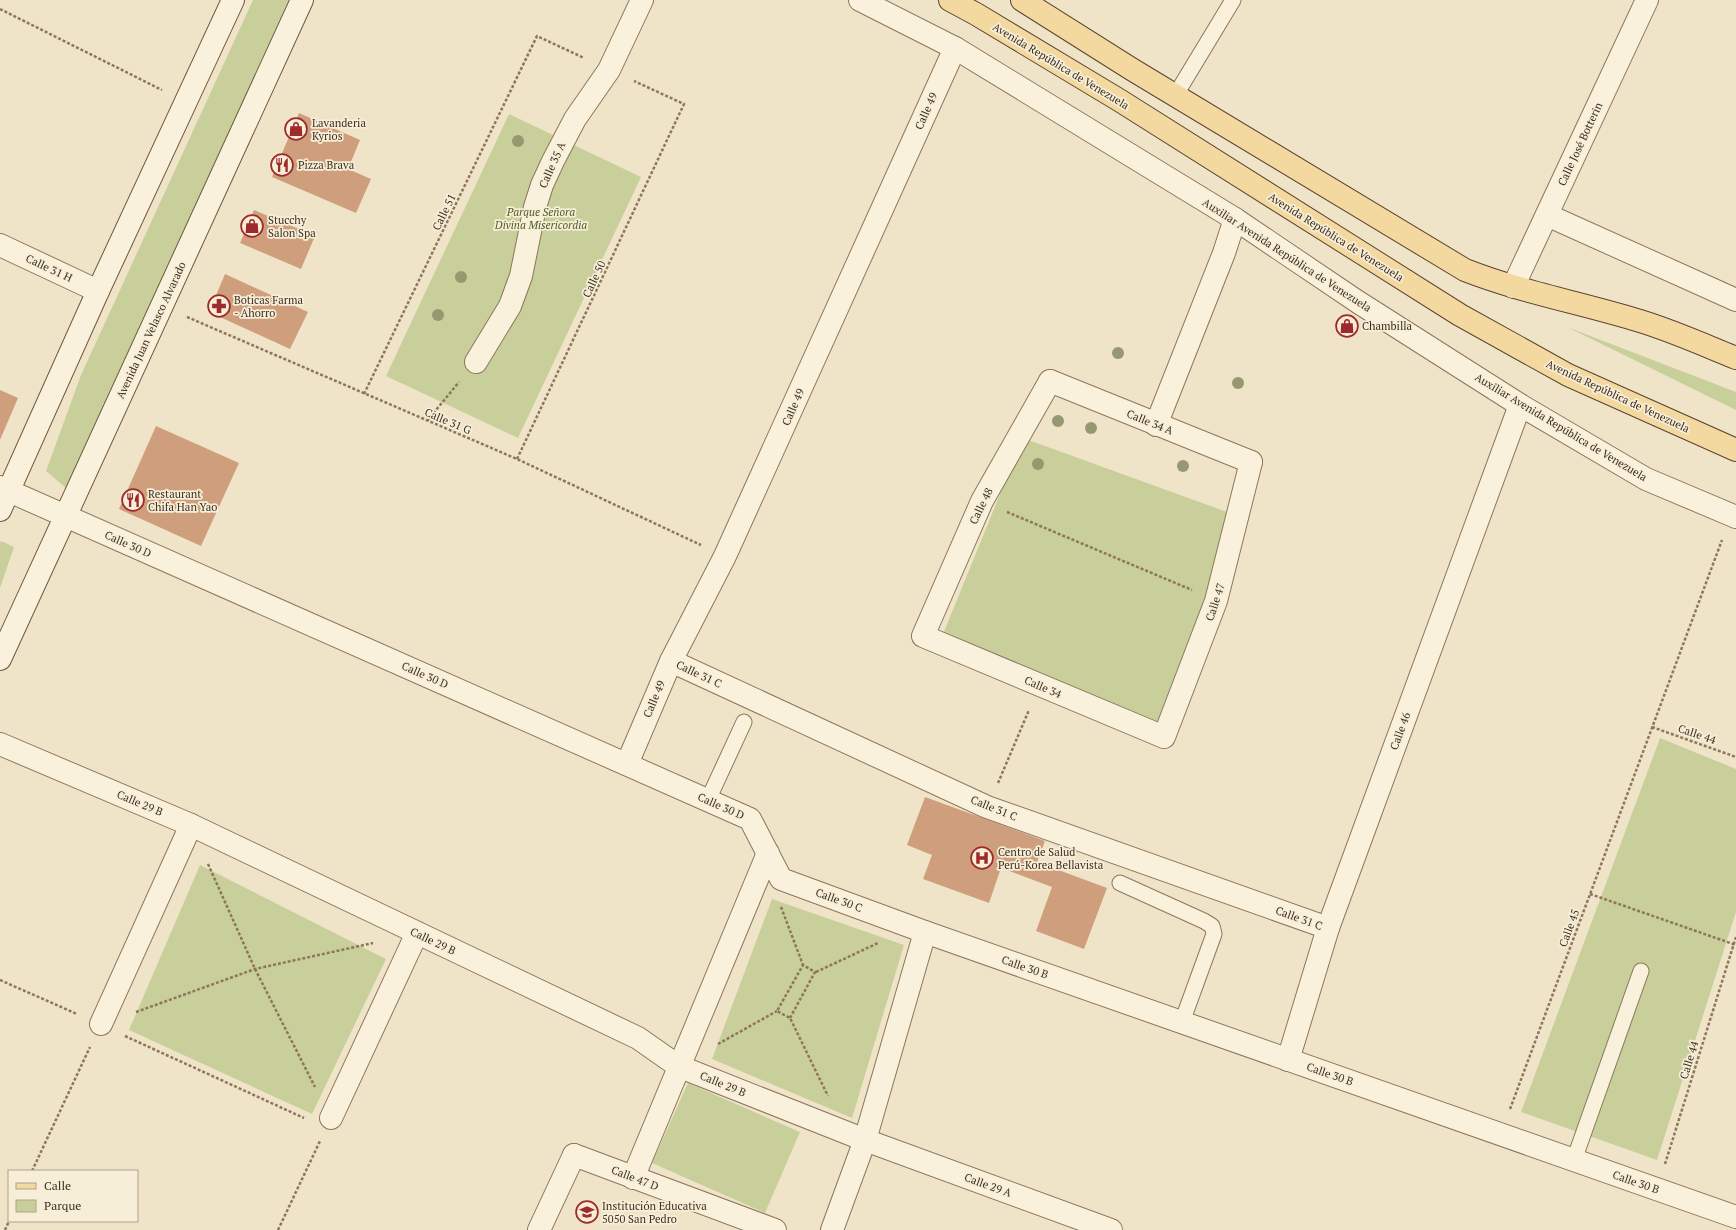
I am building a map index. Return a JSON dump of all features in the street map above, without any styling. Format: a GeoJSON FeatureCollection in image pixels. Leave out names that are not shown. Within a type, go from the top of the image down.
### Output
{"type":"FeatureCollection","features":[{"type":"Feature","properties":{"kind":"main road","name":"Avenida República de Venezuela"},"geometry":{"type":"LineString","coordinates":[[950,0],[1119,100],[1460,315],[1568,375],[1736,450]]}},
{"type":"Feature","properties":{"kind":"main road"},"geometry":{"type":"LineString","coordinates":[[1022,0],[1175,96],[1465,270],[1513,287],[1639,321],[1673,332],[1736,358]]}},
{"type":"Feature","properties":{"kind":"street"},"geometry":{"type":"LineString","coordinates":[[3,496],[233,0]]}},
{"type":"Feature","properties":{"kind":"street","name":"Avenida Juan Velasco Alvarado"},"geometry":{"type":"LineString","coordinates":[[0,659],[64,516],[162,307],[302,0]]}},
{"type":"Feature","properties":{"kind":"street"},"geometry":{"type":"LineString","coordinates":[[293,22],[306,0]]}},
{"type":"Feature","properties":{"kind":"street","name":"Calle 35 A"},"geometry":{"type":"LineString","coordinates":[[476,362],[510,306],[521,276],[535,208],[542,185],[550,167],[575,119],[609,70],[642,0]]}},
{"type":"Feature","properties":{"kind":"street","name":"Auxiliar Avenida República de Venezuela"},"geometry":{"type":"LineString","coordinates":[[860,0],[955,48],[1235,219],[1358,302],[1520,405],[1646,479],[1733,516]]}},
{"type":"Feature","properties":{"kind":"street","name":"Calle José Botterin"},"geometry":{"type":"LineString","coordinates":[[1513,287],[1647,0]]}},
{"type":"Feature","properties":{"kind":"street","name":"Calle 49"},"geometry":{"type":"LineString","coordinates":[[626,764],[671,661],[725,556],[955,48]]}},
{"type":"Feature","properties":{"kind":"street"},"geometry":{"type":"LineString","coordinates":[[1547,215],[1736,300]]}},
{"type":"Feature","properties":{"kind":"street"},"geometry":{"type":"LineString","coordinates":[[1156,425],[1224,253],[1235,219]]}},
{"type":"Feature","properties":{"kind":"street","name":"Calle 31 H"},"geometry":{"type":"LineString","coordinates":[[0,245],[98,291]]}},
{"type":"Feature","properties":{"kind":"street","name":"Calle 34 A"},"geometry":{"type":"LineString","coordinates":[[1050,381],[1251,462]]}},
{"type":"Feature","properties":{"kind":"street","name":"Calle 48"},"geometry":{"type":"LineString","coordinates":[[923,636],[982,501],[1050,381]]}},
{"type":"Feature","properties":{"kind":"street","name":"Calle 46"},"geometry":{"type":"LineString","coordinates":[[1288,1060],[1328,928],[1520,405]]}},
{"type":"Feature","properties":{"kind":"street","name":"Calle 47"},"geometry":{"type":"LineString","coordinates":[[1164,737],[1216,601],[1251,462]]}},
{"type":"Feature","properties":{"kind":"street","name":"Calle 30 D"},"geometry":{"type":"LineString","coordinates":[[3,496],[64,516],[750,819],[768,853]]}},
{"type":"Feature","properties":{"kind":"street","name":"Calle 34"},"geometry":{"type":"LineString","coordinates":[[923,636],[1164,737]]}},
{"type":"Feature","properties":{"kind":"street","name":"Calle 31 C"},"geometry":{"type":"LineString","coordinates":[[671,661],[987,807],[1328,928]]}},
{"type":"Feature","properties":{"kind":"street","name":"Calle 29 B"},"geometry":{"type":"LineString","coordinates":[[0,744],[191,825],[638,1038],[678,1066],[865,1140]]}},
{"type":"Feature","properties":{"kind":"street"},"geometry":{"type":"LineString","coordinates":[[101,1024],[191,825]]}},
{"type":"Feature","properties":{"kind":"street"},"geometry":{"type":"LineString","coordinates":[[768,853],[781,879]]}},
{"type":"Feature","properties":{"kind":"street"},"geometry":{"type":"LineString","coordinates":[[633,1178],[678,1066],[768,853]]}},
{"type":"Feature","properties":{"kind":"street","name":"Calle 30 C"},"geometry":{"type":"LineString","coordinates":[[781,879],[919,930]]}},
{"type":"Feature","properties":{"kind":"street"},"geometry":{"type":"LineString","coordinates":[[832,1230],[865,1140],[919,930]]}},
{"type":"Feature","properties":{"kind":"street","name":"Calle 30 B"},"geometry":{"type":"LineString","coordinates":[[919,930],[1736,1217]]}},
{"type":"Feature","properties":{"kind":"street"},"geometry":{"type":"LineString","coordinates":[[329,1123],[417,933]]}},
{"type":"Feature","properties":{"kind":"street","name":"Calle 29 A"},"geometry":{"type":"LineString","coordinates":[[865,1140],[1111,1230]]}},
{"type":"Feature","properties":{"kind":"street","name":"Calle 47 D"},"geometry":{"type":"LineString","coordinates":[[539,1230],[574,1155],[774,1230]]}},
{"type":"Feature","properties":{"kind":"lane"},"geometry":{"type":"LineString","coordinates":[[1175,96],[1233,0]]}},
{"type":"Feature","properties":{"kind":"lane"},"geometry":{"type":"LineString","coordinates":[[708,800],[744,722]]}},
{"type":"Feature","properties":{"kind":"lane"},"geometry":{"type":"LineString","coordinates":[[1120,883],[1212,926],[1214,934],[1182,1022]]}},
{"type":"Feature","properties":{"kind":"lane"},"geometry":{"type":"LineString","coordinates":[[1574,1160],[1641,970]]}},
{"type":"Feature","properties":{"kind":"path"},"geometry":{"type":"LineString","coordinates":[[0,9],[187,102]]}},
{"type":"Feature","properties":{"kind":"path","name":"Calle 51"},"geometry":{"type":"LineString","coordinates":[[364,394],[537,36]]}},
{"type":"Feature","properties":{"kind":"path","name":"Calle 50"},"geometry":{"type":"LineString","coordinates":[[517,459],[684,104]]}},
{"type":"Feature","properties":{"kind":"path","name":"Calle 31 G"},"geometry":{"type":"LineString","coordinates":[[162,307],[517,459],[725,556]]}},
{"type":"Feature","properties":{"kind":"path"},"geometry":{"type":"LineString","coordinates":[[427,421],[476,362]]}},
{"type":"Feature","properties":{"kind":"path"},"geometry":{"type":"LineString","coordinates":[[982,501],[1216,601]]}},
{"type":"Feature","properties":{"kind":"path","name":"Calle 45"},"geometry":{"type":"LineString","coordinates":[[1500,1134],[1652,727],[1733,516]]}},
{"type":"Feature","properties":{"kind":"path"},"geometry":{"type":"LineString","coordinates":[[987,807],[1039,685]]}},
{"type":"Feature","properties":{"kind":"path","name":"Calle 44"},"geometry":{"type":"LineString","coordinates":[[1652,727],[1736,757]]}},
{"type":"Feature","properties":{"kind":"path"},"geometry":{"type":"LineString","coordinates":[[191,825],[255,969],[329,1123]]}},
{"type":"Feature","properties":{"kind":"path"},"geometry":{"type":"LineString","coordinates":[[781,879],[775,894],[803,965],[815,972]]}},
{"type":"Feature","properties":{"kind":"path"},"geometry":{"type":"LineString","coordinates":[[1590,894],[1735,945]]}},
{"type":"Feature","properties":{"kind":"path"},"geometry":{"type":"LineString","coordinates":[[790,1018],[815,972],[919,930]]}},
{"type":"Feature","properties":{"kind":"path"},"geometry":{"type":"LineString","coordinates":[[32,1170],[101,1024],[255,969],[417,933]]}},
{"type":"Feature","properties":{"kind":"path","name":"Calle 44"},"geometry":{"type":"LineString","coordinates":[[1656,1189],[1667,1159],[1735,945],[1736,937]]}},
{"type":"Feature","properties":{"kind":"path"},"geometry":{"type":"LineString","coordinates":[[678,1066],[777,1011],[803,965]]}},
{"type":"Feature","properties":{"kind":"path"},"geometry":{"type":"LineString","coordinates":[[0,980],[329,1123]]}},
{"type":"Feature","properties":{"kind":"path"},"geometry":{"type":"LineString","coordinates":[[777,1011],[790,1018],[831,1103]]}},
{"type":"Feature","properties":{"kind":"path"},"geometry":{"type":"LineString","coordinates":[[278,1230],[329,1123]]}},
{"type":"Feature","properties":{"kind":"green space"},"geometry":{"type":"Polygon","coordinates":[[[253,0],[289,0],[66,488],[46,471],[81,375],[253,0]]]}},
{"type":"Feature","properties":{"kind":"green space","name":"Parque Señora Divina Misericordia"},"geometry":{"type":"Polygon","coordinates":[[[509,114],[641,177],[518,438],[386,376],[509,114]]]}},
{"type":"Feature","properties":{"kind":"green space"},"geometry":{"type":"Polygon","coordinates":[[[1567,327],[1736,392],[1736,410],[1567,327]]]}},
{"type":"Feature","properties":{"kind":"green space"},"geometry":{"type":"Polygon","coordinates":[[[1023,438],[1238,516],[1159,722],[943,634],[1023,438]]]}},
{"type":"Feature","properties":{"kind":"green space"},"geometry":{"type":"Polygon","coordinates":[[[1,541],[14,547],[0,588],[0,543],[1,541]]]}},
{"type":"Feature","properties":{"kind":"green space"},"geometry":{"type":"Polygon","coordinates":[[[1660,738],[1736,769],[1736,912],[1657,1160],[1521,1112],[1660,738]]]}},
{"type":"Feature","properties":{"kind":"green space"},"geometry":{"type":"Polygon","coordinates":[[[200,865],[386,959],[312,1114],[129,1030],[200,865]]]}},
{"type":"Feature","properties":{"kind":"green space"},"geometry":{"type":"Polygon","coordinates":[[[772,899],[904,945],[852,1118],[712,1059],[772,899]]]}},
{"type":"Feature","properties":{"kind":"green space"},"geometry":{"type":"Polygon","coordinates":[[[688,1083],[800,1132],[765,1213],[652,1163],[688,1083]]]}},
{"type":"Feature","properties":{"kind":"building"},"geometry":{"type":"Polygon","coordinates":[[[299,113],[360,140],[348,169],[371,179],[356,213],[272,177],[299,113]]]}},
{"type":"Feature","properties":{"kind":"building"},"geometry":{"type":"Polygon","coordinates":[[[254,210],[315,236],[301,269],[240,243],[254,210]]]}},
{"type":"Feature","properties":{"kind":"building"},"geometry":{"type":"Polygon","coordinates":[[[225,274],[308,312],[290,349],[209,312],[225,274]]]}},
{"type":"Feature","properties":{"kind":"building"},"geometry":{"type":"Polygon","coordinates":[[[0,390],[18,398],[0,440],[0,390]]]}},
{"type":"Feature","properties":{"kind":"building"},"geometry":{"type":"Polygon","coordinates":[[[156,426],[239,463],[201,546],[119,509],[156,426]]]}},
{"type":"Feature","properties":{"kind":"building"},"geometry":{"type":"Polygon","coordinates":[[[925,797],[1045,841],[1037,862],[1107,888],[1084,949],[1036,931],[1052,887],[1001,868],[989,903],[923,879],[932,855],[907,845],[925,797]]]}},
{"type":"Feature","properties":{"kind":"place","name":"Lavanderia Kyrios"},"geometry":{"type":"Point","coordinates":[296,129]}},
{"type":"Feature","properties":{"kind":"place","name":"Pizza Brava"},"geometry":{"type":"Point","coordinates":[282,165]}},
{"type":"Feature","properties":{"kind":"place","name":"Stucchy Salon Spa"},"geometry":{"type":"Point","coordinates":[252,226]}},
{"type":"Feature","properties":{"kind":"place","name":"Boticas Farma - Ahorro"},"geometry":{"type":"Point","coordinates":[219,306]}},
{"type":"Feature","properties":{"kind":"place","name":"Chambilla"},"geometry":{"type":"Point","coordinates":[1347,326]}},
{"type":"Feature","properties":{"kind":"place","name":"Restaurant Chifa Han Yao"},"geometry":{"type":"Point","coordinates":[133,500]}},
{"type":"Feature","properties":{"kind":"place","name":"Centro de Salud Perú-Korea Bellavista"},"geometry":{"type":"Point","coordinates":[982,858]}},
{"type":"Feature","properties":{"kind":"place","name":"Institución Educativa 5050 San Pedro"},"geometry":{"type":"Point","coordinates":[587,1212]}}]}
